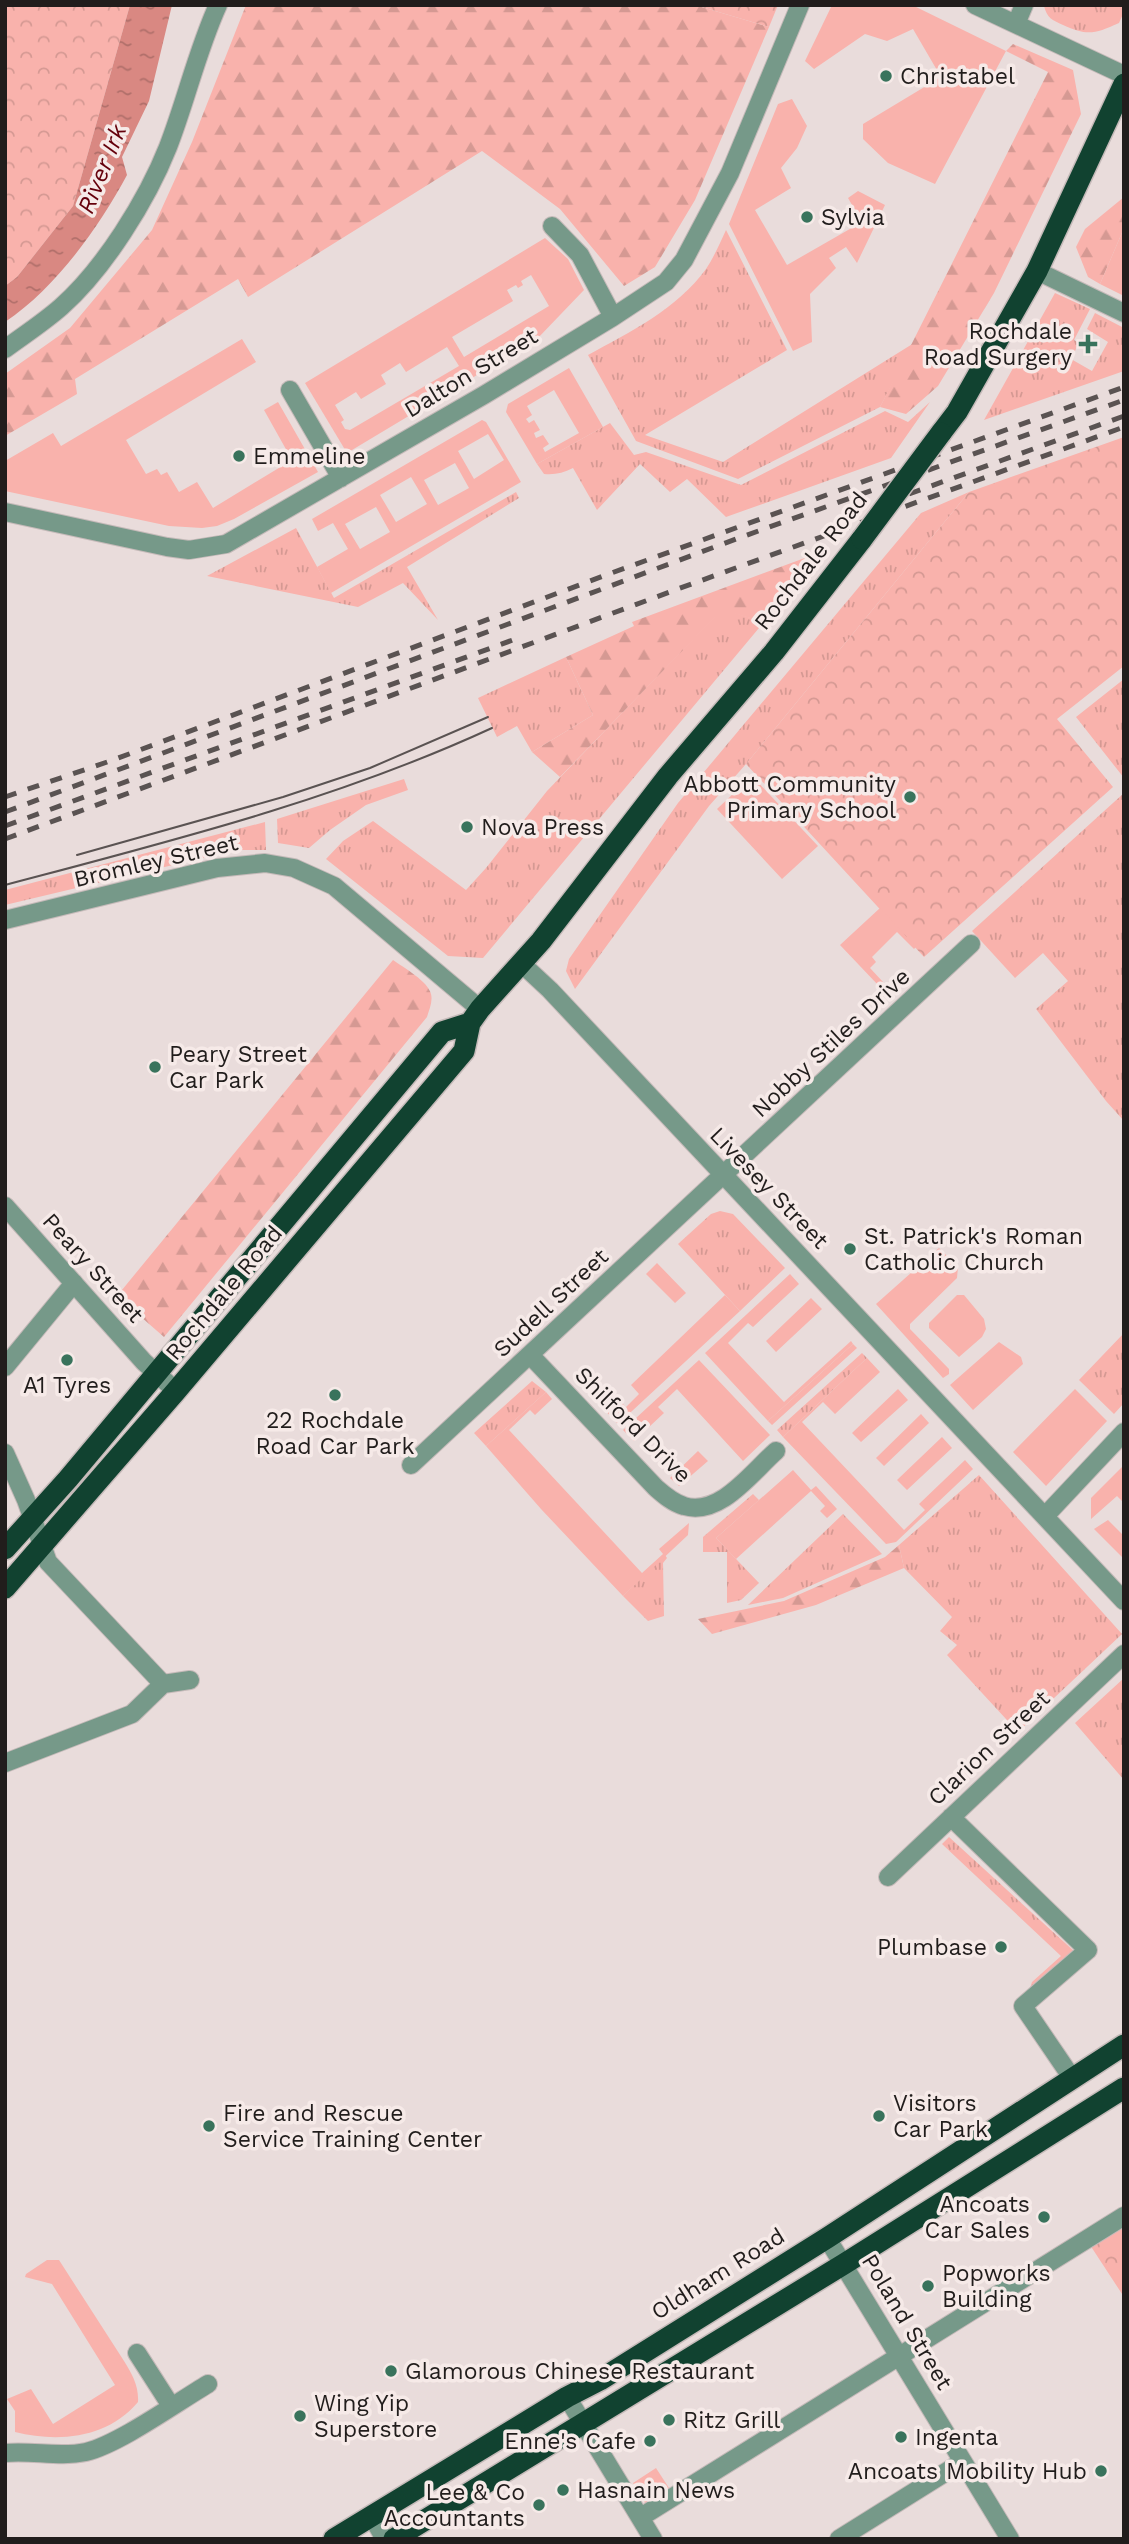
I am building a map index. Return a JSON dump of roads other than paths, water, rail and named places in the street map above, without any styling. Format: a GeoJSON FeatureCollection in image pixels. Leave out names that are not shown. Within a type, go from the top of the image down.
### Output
{"type":"FeatureCollection","features":[{"type":"Feature","properties":{"kind":"highway","name":"Rochdale Road"},"geometry":{"type":"LineString","coordinates":[[5,1549],[68,1479],[442,1032],[475,1016],[522,964],[668,776],[774,652],[862,539],[957,412],[1037,271],[1124,84]]}},
{"type":"Feature","properties":{"kind":"highway","name":"Rochdale Road"},"geometry":{"type":"LineString","coordinates":[[5,1588],[464,1051],[475,1016]]}},
{"type":"Feature","properties":{"kind":"highway","name":"Oldham Road"},"geometry":{"type":"LineString","coordinates":[[334,2539],[567,2397],[600,2380],[827,2238],[1124,2045]]}},
{"type":"Feature","properties":{"kind":"highway"},"geometry":{"type":"LineString","coordinates":[[394,2539],[844,2264],[1124,2088]]}},
{"type":"Feature","properties":{"kind":"street"},"geometry":{"type":"LineString","coordinates":[[5,349],[62,306],[125,230],[168,148],[218,5]]}},
{"type":"Feature","properties":{"kind":"street","name":"Dalton Street"},"geometry":{"type":"LineString","coordinates":[[5,512],[167,547],[189,550],[215,547],[237,538],[341,478],[613,317],[666,282],[684,260],[730,173],[800,5]]}},
{"type":"Feature","properties":{"kind":"street"},"geometry":{"type":"LineString","coordinates":[[975,5],[1124,75]]}},
{"type":"Feature","properties":{"kind":"street"},"geometry":{"type":"LineString","coordinates":[[1016,24],[1024,5]]}},
{"type":"Feature","properties":{"kind":"street"},"geometry":{"type":"LineString","coordinates":[[552,226],[580,255],[613,317]]}},
{"type":"Feature","properties":{"kind":"street"},"geometry":{"type":"LineString","coordinates":[[1037,271],[1124,313]]}},
{"type":"Feature","properties":{"kind":"street"},"geometry":{"type":"LineString","coordinates":[[290,390],[341,478]]}},
{"type":"Feature","properties":{"kind":"street","name":"Bromley Street"},"geometry":{"type":"LineString","coordinates":[[5,920],[218,868],[265,863],[294,868],[334,886],[475,1016]]}},
{"type":"Feature","properties":{"kind":"street","name":"Nobby Stiles Drive"},"geometry":{"type":"LineString","coordinates":[[724,1176],[971,944]]}},
{"type":"Feature","properties":{"kind":"street","name":"Livesey Street"},"geometry":{"type":"LineString","coordinates":[[522,964],[550,990],[1124,1601]]}},
{"type":"Feature","properties":{"kind":"street","name":"Sudell Street"},"geometry":{"type":"LineString","coordinates":[[411,1465],[724,1176]]}},
{"type":"Feature","properties":{"kind":"street","name":"Peary Street"},"geometry":{"type":"LineString","coordinates":[[5,1206],[144,1362],[176,1391]]}},
{"type":"Feature","properties":{"kind":"street"},"geometry":{"type":"LineString","coordinates":[[5,1367],[74,1283]]}},
{"type":"Feature","properties":{"kind":"street","name":"Shilford Drive"},"geometry":{"type":"LineString","coordinates":[[531,1356],[656,1488],[684,1507],[704,1508],[717,1503],[776,1451]]}},
{"type":"Feature","properties":{"kind":"street"},"geometry":{"type":"LineString","coordinates":[[1046,1515],[1124,1432]]}},
{"type":"Feature","properties":{"kind":"street"},"geometry":{"type":"LineString","coordinates":[[5,1453],[48,1562],[163,1684]]}},
{"type":"Feature","properties":{"kind":"street","name":"Clarion Street"},"geometry":{"type":"LineString","coordinates":[[888,1877],[1124,1654]]}},
{"type":"Feature","properties":{"kind":"street"},"geometry":{"type":"LineString","coordinates":[[5,1763],[132,1714],[163,1684],[190,1680]]}},
{"type":"Feature","properties":{"kind":"street"},"geometry":{"type":"LineString","coordinates":[[951,1817],[1088,1950],[1023,2006],[1072,2078]]}},
{"type":"Feature","properties":{"kind":"street"},"geometry":{"type":"LineString","coordinates":[[640,2517],[1124,2216]]}},
{"type":"Feature","properties":{"kind":"street","name":"Poland Street"},"geometry":{"type":"LineString","coordinates":[[827,2238],[1010,2539]]}},
{"type":"Feature","properties":{"kind":"street"},"geometry":{"type":"LineString","coordinates":[[137,2353],[171,2406]]}},
{"type":"Feature","properties":{"kind":"street"},"geometry":{"type":"LineString","coordinates":[[5,2453],[65,2455],[88,2451],[127,2433],[208,2384]]}},
{"type":"Feature","properties":{"kind":"street"},"geometry":{"type":"LineString","coordinates":[[567,2397],[653,2539]]}},
{"type":"Feature","properties":{"kind":"street"},"geometry":{"type":"LineString","coordinates":[[839,2539],[962,2462]]}},
{"type":"Feature","properties":{"kind":"street"},"geometry":{"type":"LineString","coordinates":[[372,2517],[385,2539]]}},
{"type":"Feature","properties":{"kind":"water","name":"River Irk"},"geometry":{"type":"Polygon","coordinates":[[[130,5],[172,5],[149,101],[122,157],[127,175],[75,255],[42,292],[5,322],[5,286],[17,277],[73,206],[130,5]]]}},
{"type":"Feature","properties":{"kind":"tram line"},"geometry":{"type":"LineString","coordinates":[[77,855],[283,797],[370,768],[488,717]]}},
{"type":"Feature","properties":{"kind":"tram line"},"geometry":{"type":"LineString","coordinates":[[5,885],[191,835],[313,798],[433,754],[492,728]]}},
{"type":"Feature","properties":{"kind":"railway"},"geometry":{"type":"LineString","coordinates":[[5,797],[113,760],[606,575],[1124,387]]}},
{"type":"Feature","properties":{"kind":"railway"},"geometry":{"type":"LineString","coordinates":[[5,812],[736,539],[1124,400]]}},
{"type":"Feature","properties":{"kind":"railway"},"geometry":{"type":"LineString","coordinates":[[909,494],[1124,416]]}},
{"type":"Feature","properties":{"kind":"railway"},"geometry":{"type":"LineString","coordinates":[[5,839],[675,590],[1124,427]]}},
{"type":"Feature","properties":{"kind":"railway"},"geometry":{"type":"LineString","coordinates":[[5,826],[521,637]]}},
{"type":"Feature","properties":{"kind":"place","name":"Christabel"},"geometry":{"type":"Point","coordinates":[886,76]}},
{"type":"Feature","properties":{"kind":"place","name":"Sylvia"},"geometry":{"type":"Point","coordinates":[807,217]}},
{"type":"Feature","properties":{"kind":"place","name":"Rochdale Road Surgery"},"geometry":{"type":"Point","coordinates":[1088,344]}},
{"type":"Feature","properties":{"kind":"place","name":"Emmeline"},"geometry":{"type":"Point","coordinates":[239,456]}},
{"type":"Feature","properties":{"kind":"place","name":"Abbott Community Primary School"},"geometry":{"type":"Point","coordinates":[910,797]}},
{"type":"Feature","properties":{"kind":"place","name":"Nova Press"},"geometry":{"type":"Point","coordinates":[467,827]}},
{"type":"Feature","properties":{"kind":"place","name":"Peary Street Car Park"},"geometry":{"type":"Point","coordinates":[155,1067]}},
{"type":"Feature","properties":{"kind":"place","name":"St. Patrick's Roman Catholic Church"},"geometry":{"type":"Point","coordinates":[850,1249]}},
{"type":"Feature","properties":{"kind":"place","name":"A1 Tyres"},"geometry":{"type":"Point","coordinates":[67,1360]}},
{"type":"Feature","properties":{"kind":"place","name":"22 Rochdale Road Car Park"},"geometry":{"type":"Point","coordinates":[335,1395]}},
{"type":"Feature","properties":{"kind":"place","name":"Plumbase"},"geometry":{"type":"Point","coordinates":[1001,1947]}},
{"type":"Feature","properties":{"kind":"place","name":"Visitors Car Park"},"geometry":{"type":"Point","coordinates":[879,2116]}},
{"type":"Feature","properties":{"kind":"place","name":"Fire and Rescue Service Training Center"},"geometry":{"type":"Point","coordinates":[209,2126]}},
{"type":"Feature","properties":{"kind":"place","name":"Ancoats Car Sales"},"geometry":{"type":"Point","coordinates":[1044,2217]}},
{"type":"Feature","properties":{"kind":"place","name":"Popworks Building"},"geometry":{"type":"Point","coordinates":[928,2286]}},
{"type":"Feature","properties":{"kind":"place","name":"Glamorous Chinese Restaurant"},"geometry":{"type":"Point","coordinates":[391,2371]}},
{"type":"Feature","properties":{"kind":"place","name":"Wing Yip Superstore"},"geometry":{"type":"Point","coordinates":[300,2416]}},
{"type":"Feature","properties":{"kind":"place","name":"Ritz Grill"},"geometry":{"type":"Point","coordinates":[669,2420]}},
{"type":"Feature","properties":{"kind":"place","name":"Ingenta"},"geometry":{"type":"Point","coordinates":[901,2437]}},
{"type":"Feature","properties":{"kind":"place","name":"Enne's Cafe"},"geometry":{"type":"Point","coordinates":[650,2441]}},
{"type":"Feature","properties":{"kind":"place","name":"Ancoats Mobility Hub"},"geometry":{"type":"Point","coordinates":[1101,2471]}},
{"type":"Feature","properties":{"kind":"place","name":"Hasnain News"},"geometry":{"type":"Point","coordinates":[563,2490]}},
{"type":"Feature","properties":{"kind":"place","name":"Lee & Co Accountants"},"geometry":{"type":"Point","coordinates":[539,2505]}}]}
